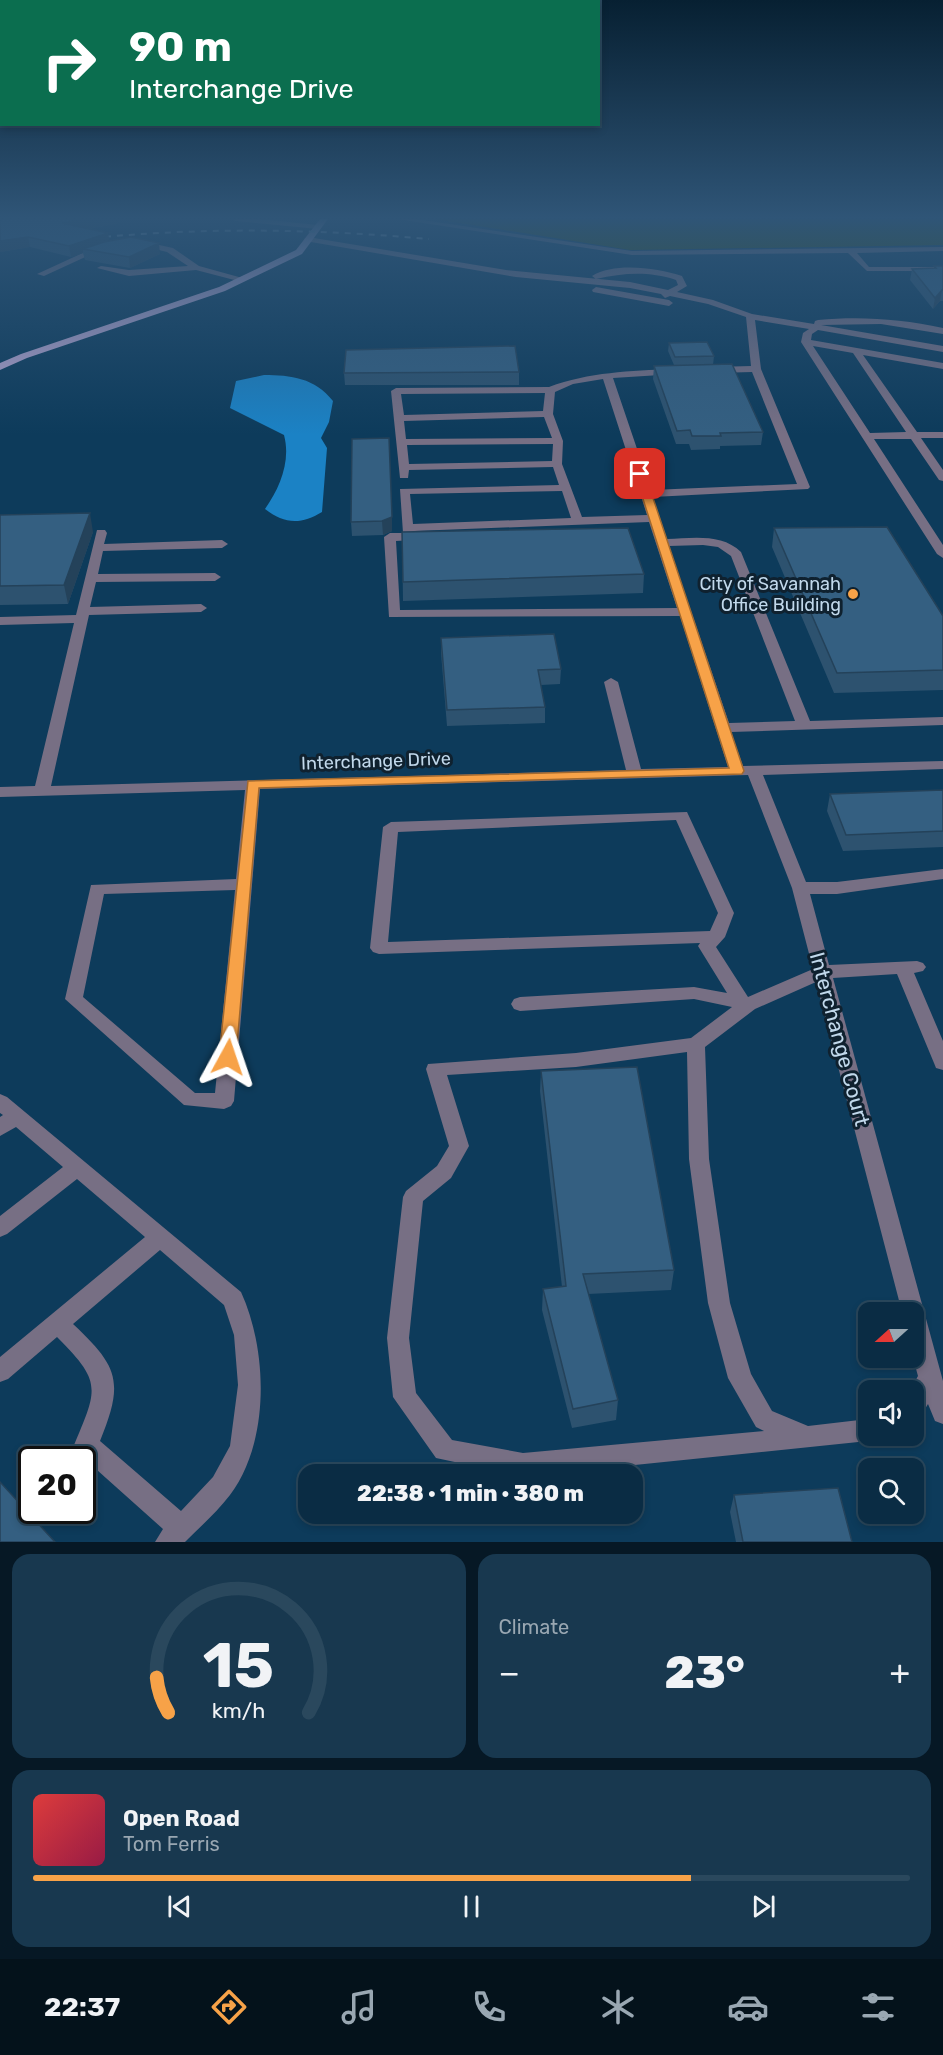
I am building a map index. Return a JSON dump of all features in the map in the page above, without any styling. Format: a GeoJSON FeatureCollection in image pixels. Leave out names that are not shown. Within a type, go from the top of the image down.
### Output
{"type":"FeatureCollection","features":[{"type":"Feature","properties":{"kind":"main road"},"geometry":{"type":"LineString","coordinates":[[0,367],[24,356],[216,291]]}},
{"type":"Feature","properties":{"kind":"street"},"geometry":{"type":"LineString","coordinates":[[601,291],[706,310],[729,310]]}},
{"type":"Feature","properties":{"kind":"street"},"geometry":{"type":"LineString","coordinates":[[660,291],[710,303],[750,316],[943,349]]}},
{"type":"Feature","properties":{"kind":"street"},"geometry":{"type":"LineString","coordinates":[[651,300],[673,291]]}},
{"type":"Feature","properties":{"kind":"street"},"geometry":{"type":"LineString","coordinates":[[646,494],[804,487],[756,369],[750,316]]}},
{"type":"Feature","properties":{"kind":"street"},"geometry":{"type":"LineString","coordinates":[[800,325],[859,318],[943,331]]}},
{"type":"Feature","properties":{"kind":"street"},"geometry":{"type":"LineString","coordinates":[[816,328],[808,333],[806,342],[867,436],[938,537],[943,554]]}},
{"type":"Feature","properties":{"kind":"street"},"geometry":{"type":"LineString","coordinates":[[806,342],[943,366]]}},
{"type":"Feature","properties":{"kind":"street"},"geometry":{"type":"LineString","coordinates":[[856,351],[943,478]]}},
{"type":"Feature","properties":{"kind":"street"},"geometry":{"type":"LineString","coordinates":[[930,364],[943,381]]}},
{"type":"Feature","properties":{"kind":"street"},"geometry":{"type":"LineString","coordinates":[[685,612],[394,614],[390,537],[409,537],[396,391],[550,390],[571,382],[608,375],[756,369]]}},
{"type":"Feature","properties":{"kind":"street","name":"Interchange Court"},"geometry":{"type":"LineString","coordinates":[[608,375],[723,728],[800,888],[910,1302]]}},
{"type":"Feature","properties":{"kind":"street"},"geometry":{"type":"LineString","coordinates":[[550,390],[548,414],[558,441],[557,464],[578,521]]}},
{"type":"Feature","properties":{"kind":"street"},"geometry":{"type":"LineString","coordinates":[[399,418],[548,414]]}},
{"type":"Feature","properties":{"kind":"street"},"geometry":{"type":"LineString","coordinates":[[867,436],[943,435]]}},
{"type":"Feature","properties":{"kind":"street"},"geometry":{"type":"LineString","coordinates":[[401,442],[558,441]]}},
{"type":"Feature","properties":{"kind":"street"},"geometry":{"type":"LineString","coordinates":[[404,469],[557,464]]}},
{"type":"Feature","properties":{"kind":"street"},"geometry":{"type":"LineString","coordinates":[[404,491],[566,488]]}},
{"type":"Feature","properties":{"kind":"street"},"geometry":{"type":"LineString","coordinates":[[408,528],[654,518]]}},
{"type":"Feature","properties":{"kind":"street"},"geometry":{"type":"LineString","coordinates":[[42,791],[101,533]]}},
{"type":"Feature","properties":{"kind":"street"},"geometry":{"type":"LineString","coordinates":[[662,543],[715,543],[732,548],[737,555],[804,725]]}},
{"type":"Feature","properties":{"kind":"street"},"geometry":{"type":"LineString","coordinates":[[98,548],[222,544]]}},
{"type":"Feature","properties":{"kind":"street"},"geometry":{"type":"LineString","coordinates":[[92,578],[215,576]]}},
{"type":"Feature","properties":{"kind":"street"},"geometry":{"type":"LineString","coordinates":[[0,621],[201,608]]}},
{"type":"Feature","properties":{"kind":"street"},"geometry":{"type":"LineString","coordinates":[[610,682],[635,774]]}},
{"type":"Feature","properties":{"kind":"street"},"geometry":{"type":"LineString","coordinates":[[723,728],[943,721]]}},
{"type":"Feature","properties":{"kind":"street","name":"Interchange Drive"},"geometry":{"type":"LineString","coordinates":[[1,795],[42,791],[253,784],[943,765]]}},
{"type":"Feature","properties":{"kind":"street"},"geometry":{"type":"LineString","coordinates":[[244,884],[97,889],[74,999],[191,1100],[224,1101],[244,884],[253,784]]}},
{"type":"Feature","properties":{"kind":"street"},"geometry":{"type":"LineString","coordinates":[[716,937],[379,948],[391,827],[681,815],[726,913],[716,937],[708,946],[745,1005]]}},
{"type":"Feature","properties":{"kind":"street"},"geometry":{"type":"LineString","coordinates":[[800,888],[837,888],[943,874]]}},
{"type":"Feature","properties":{"kind":"street"},"geometry":{"type":"LineString","coordinates":[[858,1431],[523,1465],[445,1450],[405,1397],[398,1338],[413,1197],[444,1172],[459,1146],[435,1069],[576,1060],[696,1044],[745,1005],[822,972],[910,967],[943,1063]]}},
{"type":"Feature","properties":{"kind":"street"},"geometry":{"type":"LineString","coordinates":[[520,1004],[694,993],[745,1005]]}},
{"type":"Feature","properties":{"kind":"street"},"geometry":{"type":"LineString","coordinates":[[696,1044],[699,1159],[719,1303],[740,1378],[764,1419],[807,1438]]}},
{"type":"Feature","properties":{"kind":"street"},"geometry":{"type":"LineString","coordinates":[[5,1115],[77,1168],[233,1299],[245,1335],[250,1385],[242,1448],[222,1486],[174,1535],[86,1445],[103,1407],[105,1380],[93,1358],[57,1323]]}},
{"type":"Feature","properties":{"kind":"street"},"geometry":{"type":"LineString","coordinates":[[0,1228],[77,1168]]}},
{"type":"Feature","properties":{"kind":"street"},"geometry":{"type":"LineString","coordinates":[[0,1371],[159,1238]]}},
{"type":"Feature","properties":{"kind":"street","name":"Interchange Court"},"geometry":{"type":"LineString","coordinates":[[924,1355],[943,1413]]}},
{"type":"Feature","properties":{"kind":"street"},"geometry":{"type":"LineString","coordinates":[[924,1388],[930,1377]]}},
{"type":"Feature","properties":{"kind":"water"},"geometry":{"type":"Polygon","coordinates":[[[264,375],[302,379],[318,387],[333,401],[329,422],[321,438],[327,448],[322,512],[300,521],[279,518],[265,509],[283,474],[286,455],[284,435],[230,408],[236,381],[264,375]]]}},
{"type":"Feature","properties":{"kind":"building"},"geometry":{"type":"Polygon","coordinates":[[[929,291],[941,291],[935,298],[929,291]]]}},
{"type":"Feature","properties":{"kind":"building"},"geometry":{"type":"Polygon","coordinates":[[[707,342],[714,356],[675,357],[669,343],[707,342]]]}},
{"type":"Feature","properties":{"kind":"building"},"geometry":{"type":"Polygon","coordinates":[[[515,346],[519,372],[344,373],[346,350],[515,346]]]}},
{"type":"Feature","properties":{"kind":"building"},"geometry":{"type":"Polygon","coordinates":[[[732,364],[763,432],[692,436],[690,430],[677,431],[654,366],[732,364]]]}},
{"type":"Feature","properties":{"kind":"building"},"geometry":{"type":"Polygon","coordinates":[[[389,438],[392,517],[382,521],[351,522],[352,439],[389,438]]]}},
{"type":"Feature","properties":{"kind":"building"},"geometry":{"type":"Polygon","coordinates":[[[90,513],[64,585],[0,586],[0,515],[90,513]]]}},
{"type":"Feature","properties":{"kind":"building","name":"City of Savannah Office Building"},"geometry":{"type":"Polygon","coordinates":[[[887,527],[943,616],[943,670],[837,673],[774,528],[887,527]]]}},
{"type":"Feature","properties":{"kind":"building"},"geometry":{"type":"Polygon","coordinates":[[[628,528],[644,574],[403,582],[402,532],[628,528]]]}},
{"type":"Feature","properties":{"kind":"building"},"geometry":{"type":"Polygon","coordinates":[[[554,634],[561,669],[538,670],[545,707],[447,710],[441,638],[554,634]]]}},
{"type":"Feature","properties":{"kind":"building"},"geometry":{"type":"Polygon","coordinates":[[[943,790],[943,831],[846,835],[830,794],[943,790]]]}},
{"type":"Feature","properties":{"kind":"building"},"geometry":{"type":"Polygon","coordinates":[[[637,1067],[674,1270],[583,1274],[618,1400],[573,1409],[543,1289],[566,1286],[541,1071],[637,1067]]]}},
{"type":"Feature","properties":{"kind":"building"},"geometry":{"type":"Polygon","coordinates":[[[0,1482],[18,1502],[18,1524],[38,1524],[55,1542],[0,1542],[0,1482]]]}},
{"type":"Feature","properties":{"kind":"building"},"geometry":{"type":"Polygon","coordinates":[[[838,1488],[852,1542],[743,1542],[734,1495],[838,1488]]]}},
{"type":"Feature","properties":{"kind":"place","name":"City of Savannah Office Building"},"geometry":{"type":"Point","coordinates":[853,594]}},
{"type":"Feature","properties":{"kind":"route"},"geometry":{"type":"LineString","coordinates":[[228,1057],[253,784],[737,771],[640,474]]}}]}
